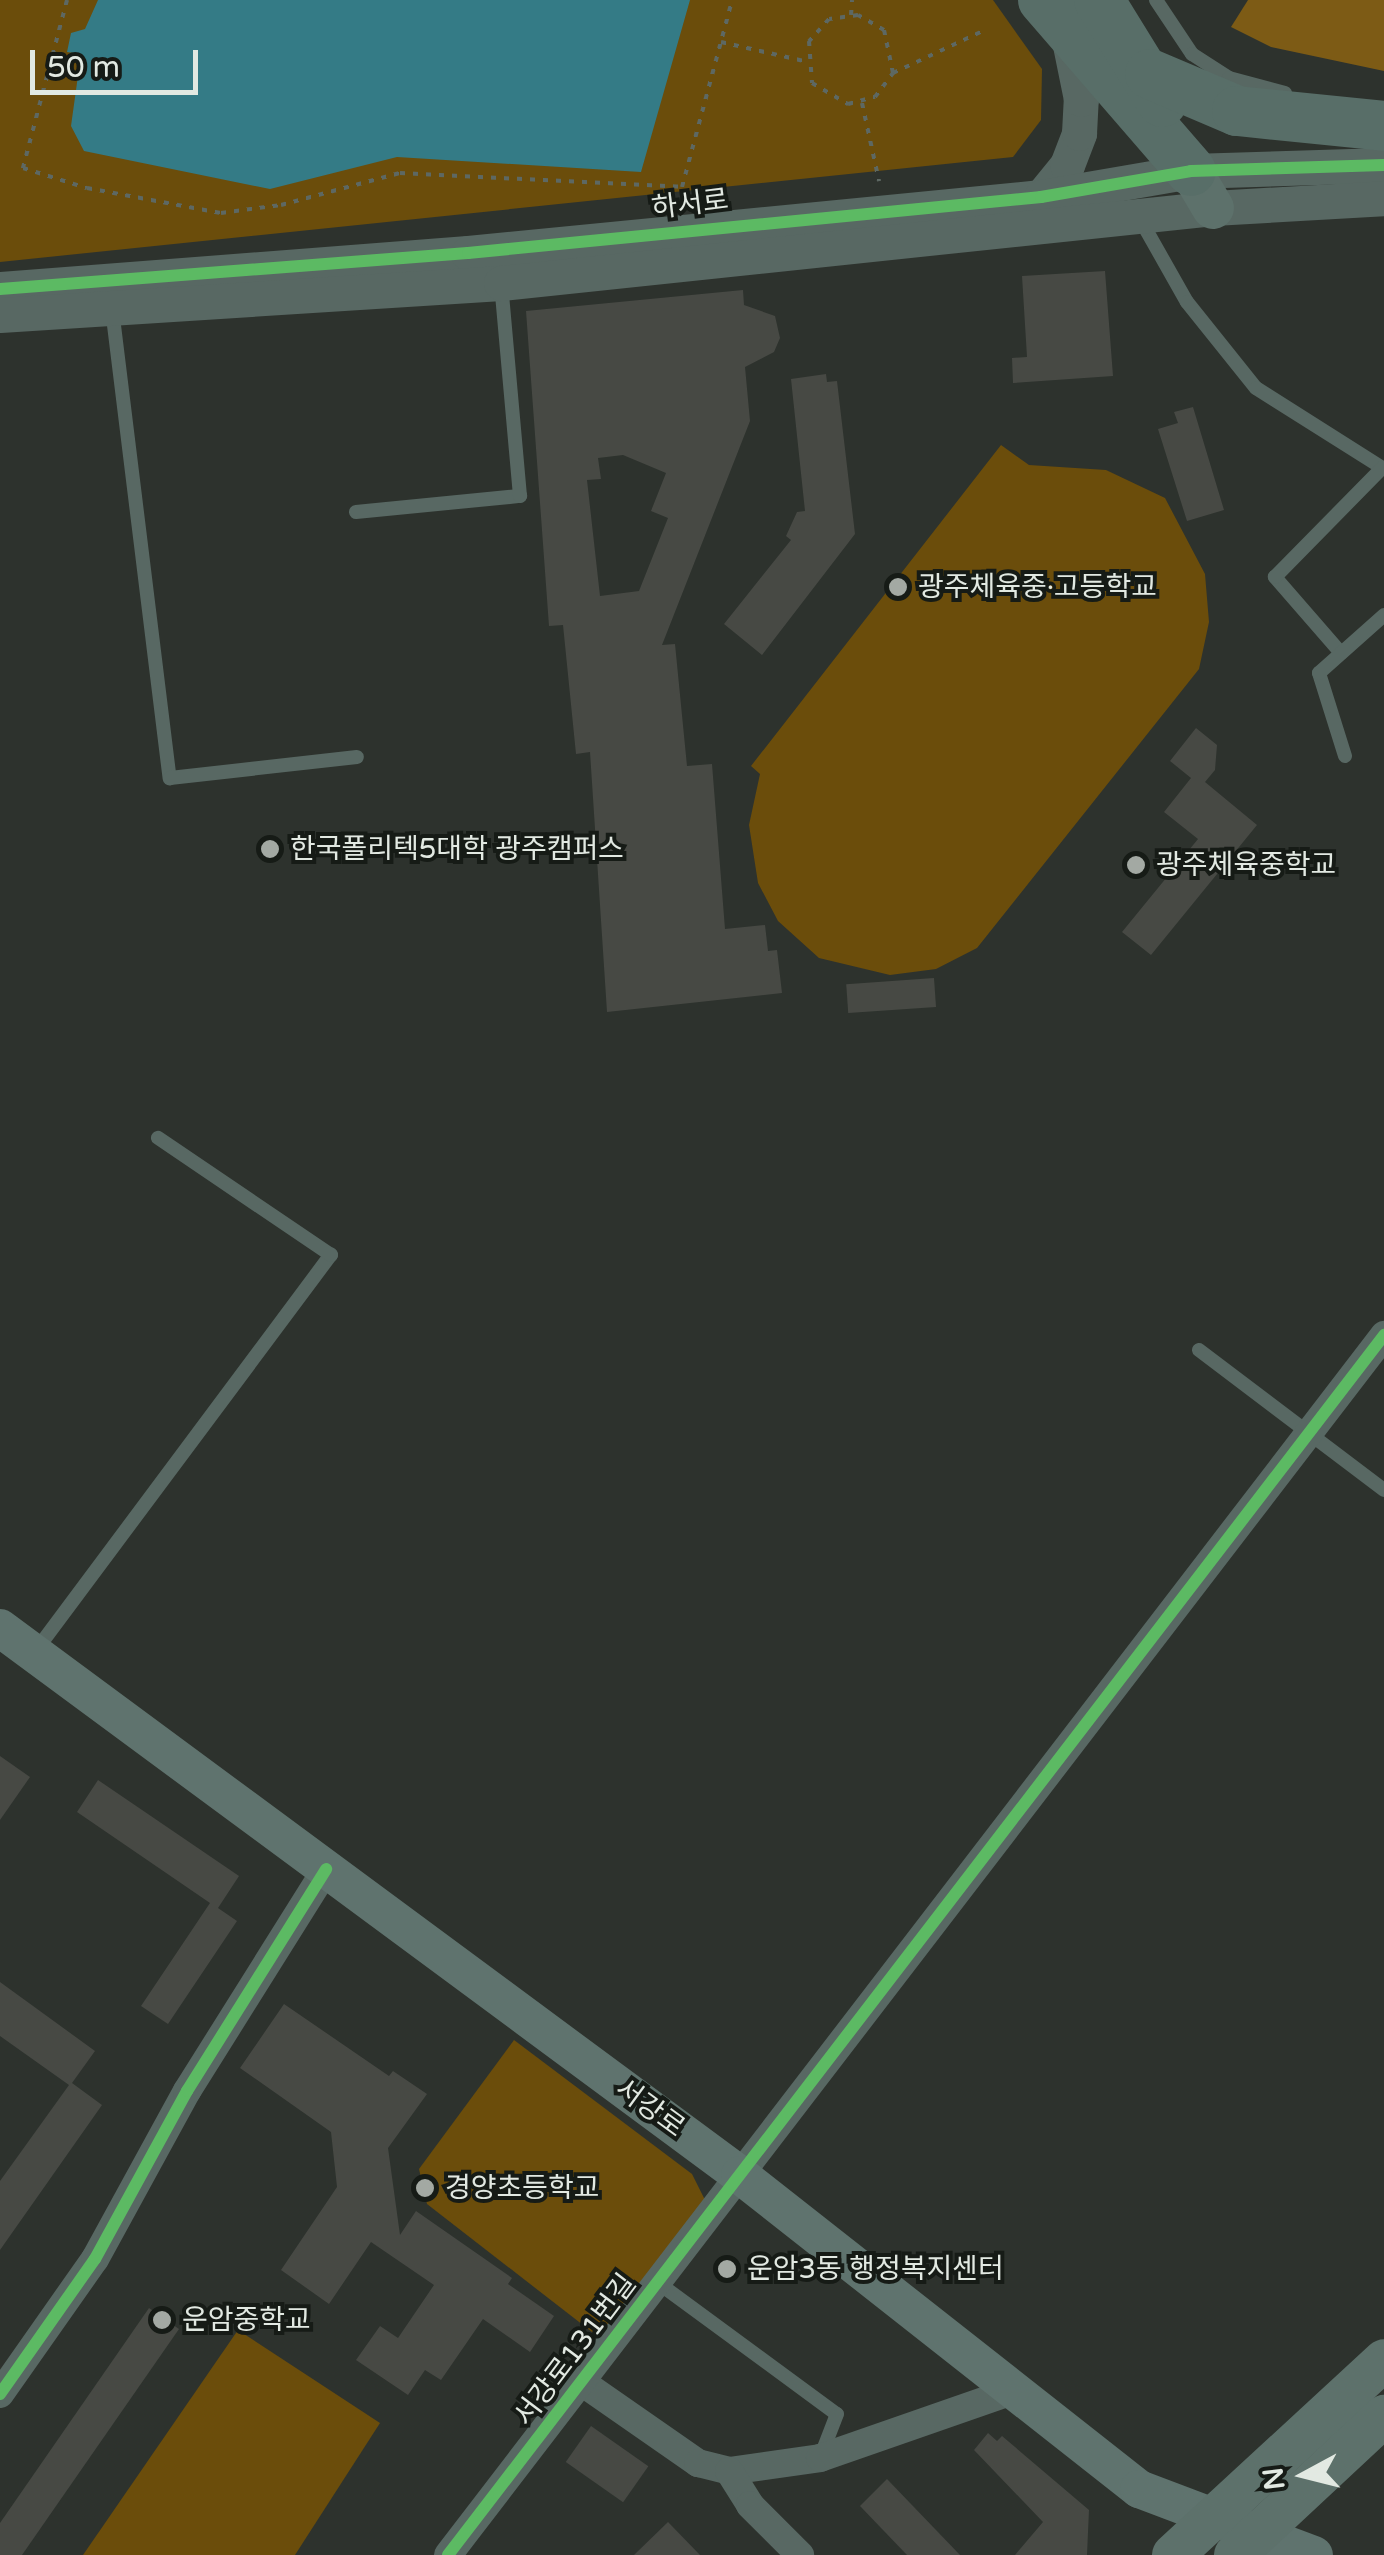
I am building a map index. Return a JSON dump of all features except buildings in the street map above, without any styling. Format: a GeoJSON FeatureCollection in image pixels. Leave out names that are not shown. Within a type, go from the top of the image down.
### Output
{"type":"FeatureCollection","features":[{"type":"Feature","properties":{"kind":"highway"},"geometry":{"type":"LineString","coordinates":[[1070,12],[1150,74],[1237,110],[1379,138]]}},
{"type":"Feature","properties":{"kind":"highway"},"geometry":{"type":"LineString","coordinates":[[1070,12],[1202,189]]}},
{"type":"Feature","properties":{"kind":"highway"},"geometry":{"type":"LineString","coordinates":[[1150,74],[1202,189]]}},
{"type":"Feature","properties":{"kind":"main road","name":"서강로"},"geometry":{"type":"LineString","coordinates":[[0,1628],[740,2175],[1139,2489],[1210,2519],[1245,2545],[1314,2555]]}},
{"type":"Feature","properties":{"kind":"main road"},"geometry":{"type":"LineString","coordinates":[[1173,2555],[1384,2360]]}},
{"type":"Feature","properties":{"kind":"main road"},"geometry":{"type":"LineString","coordinates":[[1245,2545],[1384,2416]]}},
{"type":"Feature","properties":{"kind":"street"},"geometry":{"type":"LineString","coordinates":[[1041,197],[1067,166],[1079,133],[1081,99],[1070,12]]}},
{"type":"Feature","properties":{"kind":"street","name":"하서로"},"geometry":{"type":"LineString","coordinates":[[0,315],[501,283],[1140,218],[1202,189],[1379,138]]}},
{"type":"Feature","properties":{"kind":"street","name":"하서로"},"geometry":{"type":"LineString","coordinates":[[0,289],[468,253],[1041,197],[1202,189],[1384,198]]}},
{"type":"Feature","properties":{"kind":"street","name":"서강로131번길"},"geometry":{"type":"LineString","coordinates":[[448,2555],[1384,1334]]}},
{"type":"Feature","properties":{"kind":"street"},"geometry":{"type":"LineString","coordinates":[[0,2394],[95,2259],[187,2091],[326,1868]]}},
{"type":"Feature","properties":{"kind":"street"},"geometry":{"type":"LineString","coordinates":[[580,2381],[698,2463],[729,2471],[820,2458],[1012,2391]]}},
{"type":"Feature","properties":{"kind":"street"},"geometry":{"type":"LineString","coordinates":[[729,2471],[750,2505],[800,2555]]}},
{"type":"Feature","properties":{"kind":"lane"},"geometry":{"type":"LineString","coordinates":[[1156,0],[1192,54],[1229,78],[1299,96]]}},
{"type":"Feature","properties":{"kind":"lane"},"geometry":{"type":"LineString","coordinates":[[1316,100],[1379,138]]}},
{"type":"Feature","properties":{"kind":"lane"},"geometry":{"type":"LineString","coordinates":[[1140,218],[1187,302],[1256,388],[1383,468],[1275,578],[1342,652]]}},
{"type":"Feature","properties":{"kind":"lane"},"geometry":{"type":"LineString","coordinates":[[356,512],[520,496],[501,283]]}},
{"type":"Feature","properties":{"kind":"lane"},"geometry":{"type":"LineString","coordinates":[[112,309],[170,778],[357,757]]}},
{"type":"Feature","properties":{"kind":"lane"},"geometry":{"type":"LineString","coordinates":[[1346,756],[1319,673],[1384,616]]}},
{"type":"Feature","properties":{"kind":"lane"},"geometry":{"type":"LineString","coordinates":[[34,1653],[331,1255],[158,1138]]}},
{"type":"Feature","properties":{"kind":"lane"},"geometry":{"type":"LineString","coordinates":[[1199,1350],[1384,1490]]}},
{"type":"Feature","properties":{"kind":"lane","name":"서강로131번길"},"geometry":{"type":"LineString","coordinates":[[658,2282],[837,2414],[820,2458]]}},
{"type":"Feature","properties":{"kind":"path"},"geometry":{"type":"LineString","coordinates":[[67,0],[23,168],[87,188],[221,213],[280,205],[400,172],[682,187],[732,0]]}},
{"type":"Feature","properties":{"kind":"path"},"geometry":{"type":"LineString","coordinates":[[851,15],[852,0]]}},
{"type":"Feature","properties":{"kind":"path"},"geometry":{"type":"LineString","coordinates":[[862,103],[821,94],[805,61],[817,28],[851,15],[884,30],[893,73]]}},
{"type":"Feature","properties":{"kind":"path"},"geometry":{"type":"LineString","coordinates":[[862,103],[893,73],[986,30]]}},
{"type":"Feature","properties":{"kind":"path"},"geometry":{"type":"LineString","coordinates":[[721,42],[805,61]]}},
{"type":"Feature","properties":{"kind":"path"},"geometry":{"type":"LineString","coordinates":[[862,103],[879,181]]}},
{"type":"Feature","properties":{"kind":"shaded area"},"geometry":{"type":"Polygon","coordinates":[[[0,0],[993,0],[1042,69],[1041,120],[1013,157],[0,262],[0,0]]]}},
{"type":"Feature","properties":{"kind":"shaded area"},"geometry":{"type":"Polygon","coordinates":[[[1248,0],[1384,0],[1384,71],[1271,47],[1231,27],[1248,0]]]}},
{"type":"Feature","properties":{"kind":"shaded area"},"geometry":{"type":"Polygon","coordinates":[[[1001,445],[1029,465],[1106,470],[1165,498],[1205,574],[1209,622],[1199,669],[977,948],[936,969],[890,975],[819,958],[778,921],[758,883],[749,825],[760,774],[751,766],[1001,445]]]}},
{"type":"Feature","properties":{"kind":"shaded area"},"geometry":{"type":"Polygon","coordinates":[[[514,2040],[692,2174],[706,2202],[601,2339],[427,2204],[419,2169],[514,2040]]]}},
{"type":"Feature","properties":{"kind":"shaded area"},"geometry":{"type":"Polygon","coordinates":[[[238,2330],[380,2423],[295,2555],[83,2555],[238,2330]]]}},
{"type":"Feature","properties":{"kind":"water"},"geometry":{"type":"Polygon","coordinates":[[[98,0],[690,0],[641,172],[397,157],[270,189],[84,151],[71,126],[81,54],[67,52],[71,33],[85,29],[98,0]]]}},
{"type":"Feature","properties":{"kind":"cycle path"},"geometry":{"type":"LineString","coordinates":[[0,289],[468,253],[1041,197],[1191,171],[1384,165]]}},
{"type":"Feature","properties":{"kind":"cycle path"},"geometry":{"type":"LineString","coordinates":[[448,2555],[1384,1335]]}},
{"type":"Feature","properties":{"kind":"cycle path"},"geometry":{"type":"LineString","coordinates":[[0,2394],[95,2259],[187,2091],[326,1869]]}},
{"type":"Feature","properties":{"kind":"place","name":"광주체육중·고등학교"},"geometry":{"type":"Point","coordinates":[898,587]}},
{"type":"Feature","properties":{"kind":"place","name":"한국폴리텍5대학 광주캠퍼스"},"geometry":{"type":"Point","coordinates":[270,849]}},
{"type":"Feature","properties":{"kind":"place","name":"광주체육중학교"},"geometry":{"type":"Point","coordinates":[1136,865]}},
{"type":"Feature","properties":{"kind":"place","name":"경양초등학교"},"geometry":{"type":"Point","coordinates":[425,2188]}},
{"type":"Feature","properties":{"kind":"place","name":"운암3동 행정복지센터"},"geometry":{"type":"Point","coordinates":[727,2269]}},
{"type":"Feature","properties":{"kind":"place","name":"운암중학교"},"geometry":{"type":"Point","coordinates":[162,2320]}}]}
